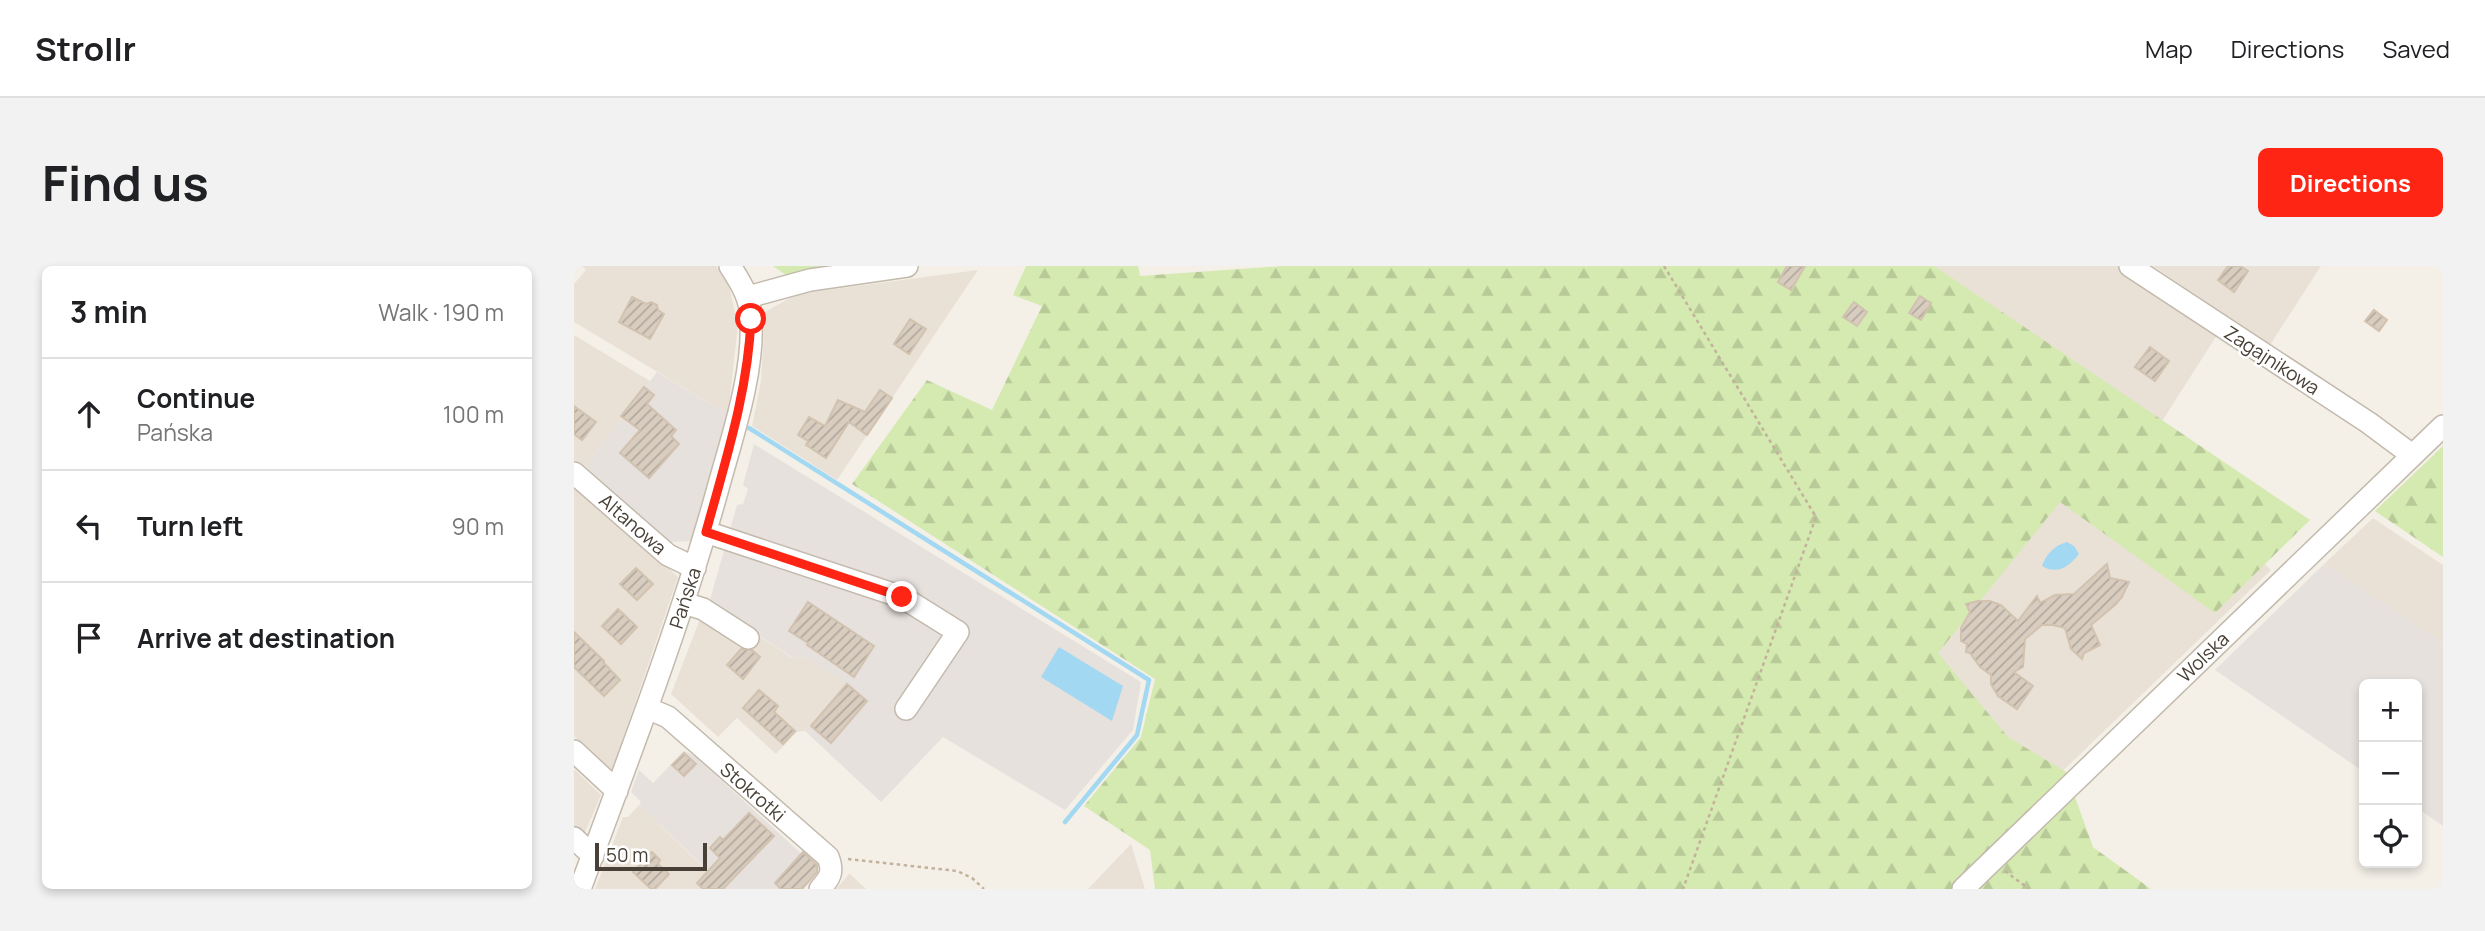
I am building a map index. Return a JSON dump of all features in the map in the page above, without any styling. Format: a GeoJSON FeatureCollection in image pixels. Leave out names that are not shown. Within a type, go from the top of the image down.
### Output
{"type":"FeatureCollection","features":[{"type":"Feature","properties":{"kind":"street"},"geometry":{"type":"LineString","coordinates":[[730,266],[748,297],[810,280],[908,266]]}},
{"type":"Feature","properties":{"kind":"street"},"geometry":{"type":"LineString","coordinates":[[810,280],[832,266]]}},
{"type":"Feature","properties":{"kind":"street","name":"Zagajnikowa"},"geometry":{"type":"LineString","coordinates":[[2130,266],[2369,423],[2412,456]]}},
{"type":"Feature","properties":{"kind":"street","name":"Pańska"},"geometry":{"type":"LineString","coordinates":[[580,889],[647,708],[706,532],[743,388],[750,346],[751,319],[748,297]]}},
{"type":"Feature","properties":{"kind":"street","name":"Wolska"},"geometry":{"type":"LineString","coordinates":[[1963,889],[2443,426]]}},
{"type":"Feature","properties":{"kind":"street","name":"Altanowa"},"geometry":{"type":"LineString","coordinates":[[574,473],[668,555],[695,568]]}},
{"type":"Feature","properties":{"kind":"street"},"geometry":{"type":"LineString","coordinates":[[706,532],[902,597],[958,632],[906,709]]}},
{"type":"Feature","properties":{"kind":"street"},"geometry":{"type":"LineString","coordinates":[[684,603],[703,609],[748,638]]}},
{"type":"Feature","properties":{"kind":"street","name":"Stokrotki"},"geometry":{"type":"LineString","coordinates":[[647,708],[668,717],[828,857]]}},
{"type":"Feature","properties":{"kind":"street"},"geometry":{"type":"LineString","coordinates":[[574,751],[617,791]]}},
{"type":"Feature","properties":{"kind":"street"},"geometry":{"type":"LineString","coordinates":[[574,838],[593,856]]}},
{"type":"Feature","properties":{"kind":"street"},"geometry":{"type":"LineString","coordinates":[[820,889],[830,877],[832,868],[828,857]]}},
{"type":"Feature","properties":{"kind":"path"},"geometry":{"type":"LineString","coordinates":[[1664,266],[1815,517],[1683,889]]}},
{"type":"Feature","properties":{"kind":"path"},"geometry":{"type":"LineString","coordinates":[[828,857],[957,871],[972,878],[984,889]]}},
{"type":"Feature","properties":{"kind":"path"},"geometry":{"type":"LineString","coordinates":[[1991,861],[2029,889]]}},
{"type":"Feature","properties":{"kind":"shaded area"},"geometry":{"type":"Polygon","coordinates":[[[582,266],[716,266],[729,286],[738,325],[728,414],[574,322],[574,284],[586,270],[582,266]]]}},
{"type":"Feature","properties":{"kind":"shaded area"},"geometry":{"type":"Polygon","coordinates":[[[1693,266],[2121,266],[2219,332],[2143,451],[2271,570],[1990,841],[1693,266]]]}},
{"type":"Feature","properties":{"kind":"shaded area"},"geometry":{"type":"Polygon","coordinates":[[[2153,266],[2321,266],[2270,345],[2153,266]]]}},
{"type":"Feature","properties":{"kind":"shaded area"},"geometry":{"type":"Polygon","coordinates":[[[978,270],[837,480],[752,426],[761,381],[765,312],[797,294],[978,270]]]}},
{"type":"Feature","properties":{"kind":"shaded area"},"geometry":{"type":"Polygon","coordinates":[[[574,335],[650,381],[584,468],[574,460],[574,335]]]}},
{"type":"Feature","properties":{"kind":"shaded area"},"geometry":{"type":"Polygon","coordinates":[[[657,372],[728,414],[693,541],[668,542],[584,468],[657,372]]]}},
{"type":"Feature","properties":{"kind":"shaded area"},"geometry":{"type":"Polygon","coordinates":[[[754,444],[1141,682],[1133,730],[1065,810],[943,737],[881,802],[805,731],[845,683],[806,657],[793,658],[709,603],[737,505],[743,504],[748,489],[743,485],[754,444]]]}},
{"type":"Feature","properties":{"kind":"shaded area"},"geometry":{"type":"Polygon","coordinates":[[[574,481],[678,577],[612,771],[574,736],[574,481]]]}},
{"type":"Feature","properties":{"kind":"shaded area"},"geometry":{"type":"Polygon","coordinates":[[[2373,518],[2443,565],[2443,643],[2324,564],[2373,518]]]}},
{"type":"Feature","properties":{"kind":"shaded area"},"geometry":{"type":"Polygon","coordinates":[[[2324,564],[2443,643],[2443,826],[2422,811],[2422,679],[2359,679],[2359,769],[2215,670],[2324,564]]]}},
{"type":"Feature","properties":{"kind":"shaded area"},"geometry":{"type":"Polygon","coordinates":[[[700,619],[754,633],[792,658],[806,657],[846,683],[805,731],[797,732],[776,754],[737,718],[718,737],[671,694],[700,619]]]}},
{"type":"Feature","properties":{"kind":"shaded area"},"geometry":{"type":"Polygon","coordinates":[[[684,751],[695,756],[819,870],[802,889],[722,889],[724,886],[639,805],[641,802],[631,792],[639,770],[653,783],[684,751]]]}},
{"type":"Feature","properties":{"kind":"shaded area"},"geometry":{"type":"Polygon","coordinates":[[[574,769],[601,795],[583,837],[574,829],[574,769]]]}},
{"type":"Feature","properties":{"kind":"shaded area"},"geometry":{"type":"Polygon","coordinates":[[[639,805],[724,887],[595,889],[623,817],[628,817],[639,805]]]}},
{"type":"Feature","properties":{"kind":"shaded area"},"geometry":{"type":"Polygon","coordinates":[[[1131,844],[1145,889],[1088,889],[1131,844]]]}},
{"type":"Feature","properties":{"kind":"shaded area"},"geometry":{"type":"Polygon","coordinates":[[[850,874],[866,889],[836,889],[850,874]]]}},
{"type":"Feature","properties":{"kind":"green space"},"geometry":{"type":"Polygon","coordinates":[[[773,266],[825,266],[789,277],[773,266]]]}},
{"type":"Feature","properties":{"kind":"green space"},"geometry":{"type":"Polygon","coordinates":[[[1026,266],[1138,266],[1140,276],[1283,266],[1934,266],[2310,520],[2215,613],[2060,502],[1938,653],[2008,737],[2066,772],[2093,847],[2151,889],[1155,889],[1150,850],[1084,806],[1141,737],[1155,679],[852,484],[927,380],[992,410],[1042,306],[1013,295],[1026,266]]]}},
{"type":"Feature","properties":{"kind":"green space"},"geometry":{"type":"Polygon","coordinates":[[[2443,446],[2443,557],[2375,511],[2443,446]]]}},
{"type":"Feature","properties":{"kind":"water"},"geometry":{"type":"Polygon","coordinates":[[[2067,542],[2074,546],[2079,554],[2071,563],[2058,570],[2042,566],[2052,551],[2067,542]]]}},
{"type":"Feature","properties":{"kind":"water"},"geometry":{"type":"Polygon","coordinates":[[[1059,647],[1123,686],[1112,721],[1041,677],[1059,647]]]}},
{"type":"Feature","properties":{"kind":"building"},"geometry":{"type":"Polygon","coordinates":[[[1787,266],[1805,266],[1791,290],[1778,282],[1787,266]]]}},
{"type":"Feature","properties":{"kind":"building"},"geometry":{"type":"Polygon","coordinates":[[[2228,266],[2240,266],[2248,271],[2234,292],[2218,280],[2228,266]]]}},
{"type":"Feature","properties":{"kind":"building"},"geometry":{"type":"Polygon","coordinates":[[[1920,296],[1931,303],[1921,320],[1909,313],[1920,296]]]}},
{"type":"Feature","properties":{"kind":"building"},"geometry":{"type":"Polygon","coordinates":[[[632,297],[646,304],[651,302],[657,305],[658,310],[664,314],[650,339],[619,322],[632,297]]]}},
{"type":"Feature","properties":{"kind":"building"},"geometry":{"type":"Polygon","coordinates":[[[1854,302],[1867,312],[1857,326],[1843,317],[1854,302]]]}},
{"type":"Feature","properties":{"kind":"building"},"geometry":{"type":"Polygon","coordinates":[[[2374,310],[2387,320],[2379,331],[2365,321],[2374,310]]]}},
{"type":"Feature","properties":{"kind":"building"},"geometry":{"type":"Polygon","coordinates":[[[910,319],[926,329],[909,354],[894,344],[910,319]]]}},
{"type":"Feature","properties":{"kind":"building"},"geometry":{"type":"Polygon","coordinates":[[[2150,347],[2169,361],[2155,381],[2135,367],[2150,347]]]}},
{"type":"Feature","properties":{"kind":"building"},"geometry":{"type":"Polygon","coordinates":[[[644,387],[654,395],[647,404],[676,430],[671,436],[679,444],[649,478],[620,453],[640,430],[621,416],[644,387]]]}},
{"type":"Feature","properties":{"kind":"building"},"geometry":{"type":"Polygon","coordinates":[[[880,390],[892,398],[867,435],[849,422],[826,458],[806,445],[808,441],[798,435],[809,417],[825,426],[838,400],[865,412],[880,390]]]}},
{"type":"Feature","properties":{"kind":"building"},"geometry":{"type":"Polygon","coordinates":[[[574,406],[596,422],[582,440],[574,434],[574,406]]]}},
{"type":"Feature","properties":{"kind":"building"},"geometry":{"type":"Polygon","coordinates":[[[2107,564],[2110,578],[2129,582],[2115,605],[2091,625],[2100,645],[2084,653],[2082,659],[2071,649],[2065,628],[2042,625],[2025,639],[2023,667],[2014,672],[2033,686],[2017,709],[1998,696],[1991,684],[1991,675],[1966,652],[1967,644],[1961,641],[1961,628],[1970,612],[1966,604],[1990,601],[2001,605],[2018,621],[2037,596],[2040,603],[2055,595],[2074,594],[2107,564]]]}},
{"type":"Feature","properties":{"kind":"building"},"geometry":{"type":"Polygon","coordinates":[[[636,568],[653,584],[637,600],[620,584],[636,568]]]}},
{"type":"Feature","properties":{"kind":"building"},"geometry":{"type":"Polygon","coordinates":[[[808,602],[874,646],[854,677],[789,631],[808,602]]]}},
{"type":"Feature","properties":{"kind":"building"},"geometry":{"type":"Polygon","coordinates":[[[618,609],[637,627],[621,644],[602,626],[618,609]]]}},
{"type":"Feature","properties":{"kind":"building"},"geometry":{"type":"Polygon","coordinates":[[[574,632],[620,680],[604,696],[574,667],[574,632]]]}},
{"type":"Feature","properties":{"kind":"building"},"geometry":{"type":"Polygon","coordinates":[[[741,649],[752,650],[760,657],[743,679],[727,665],[741,649]]]}},
{"type":"Feature","properties":{"kind":"building"},"geometry":{"type":"Polygon","coordinates":[[[847,684],[867,701],[831,743],[811,726],[847,684]]]}},
{"type":"Feature","properties":{"kind":"building"},"geometry":{"type":"Polygon","coordinates":[[[759,690],[778,706],[774,712],[795,731],[783,744],[743,708],[759,690]]]}},
{"type":"Feature","properties":{"kind":"building"},"geometry":{"type":"Polygon","coordinates":[[[684,753],[696,764],[684,776],[672,765],[684,753]]]}},
{"type":"Feature","properties":{"kind":"building"},"geometry":{"type":"Polygon","coordinates":[[[749,813],[774,836],[723,889],[703,889],[697,883],[720,858],[710,848],[720,837],[723,840],[749,813]]]}},
{"type":"Feature","properties":{"kind":"building"},"geometry":{"type":"Polygon","coordinates":[[[652,852],[660,860],[658,864],[669,874],[655,889],[651,889],[633,872],[652,852]]]}},
{"type":"Feature","properties":{"kind":"building"},"geometry":{"type":"Polygon","coordinates":[[[803,852],[817,865],[817,872],[802,889],[781,889],[775,883],[803,852]]]}},
{"type":"Feature","properties":{"kind":"waterway"},"geometry":{"type":"LineString","coordinates":[[749,428],[1149,680],[1137,735],[1065,822]]}},
{"type":"Feature","properties":{"kind":"route"},"geometry":{"type":"LineString","coordinates":[[751,319],[750,346],[743,388],[706,532],[902,597]]}}]}
